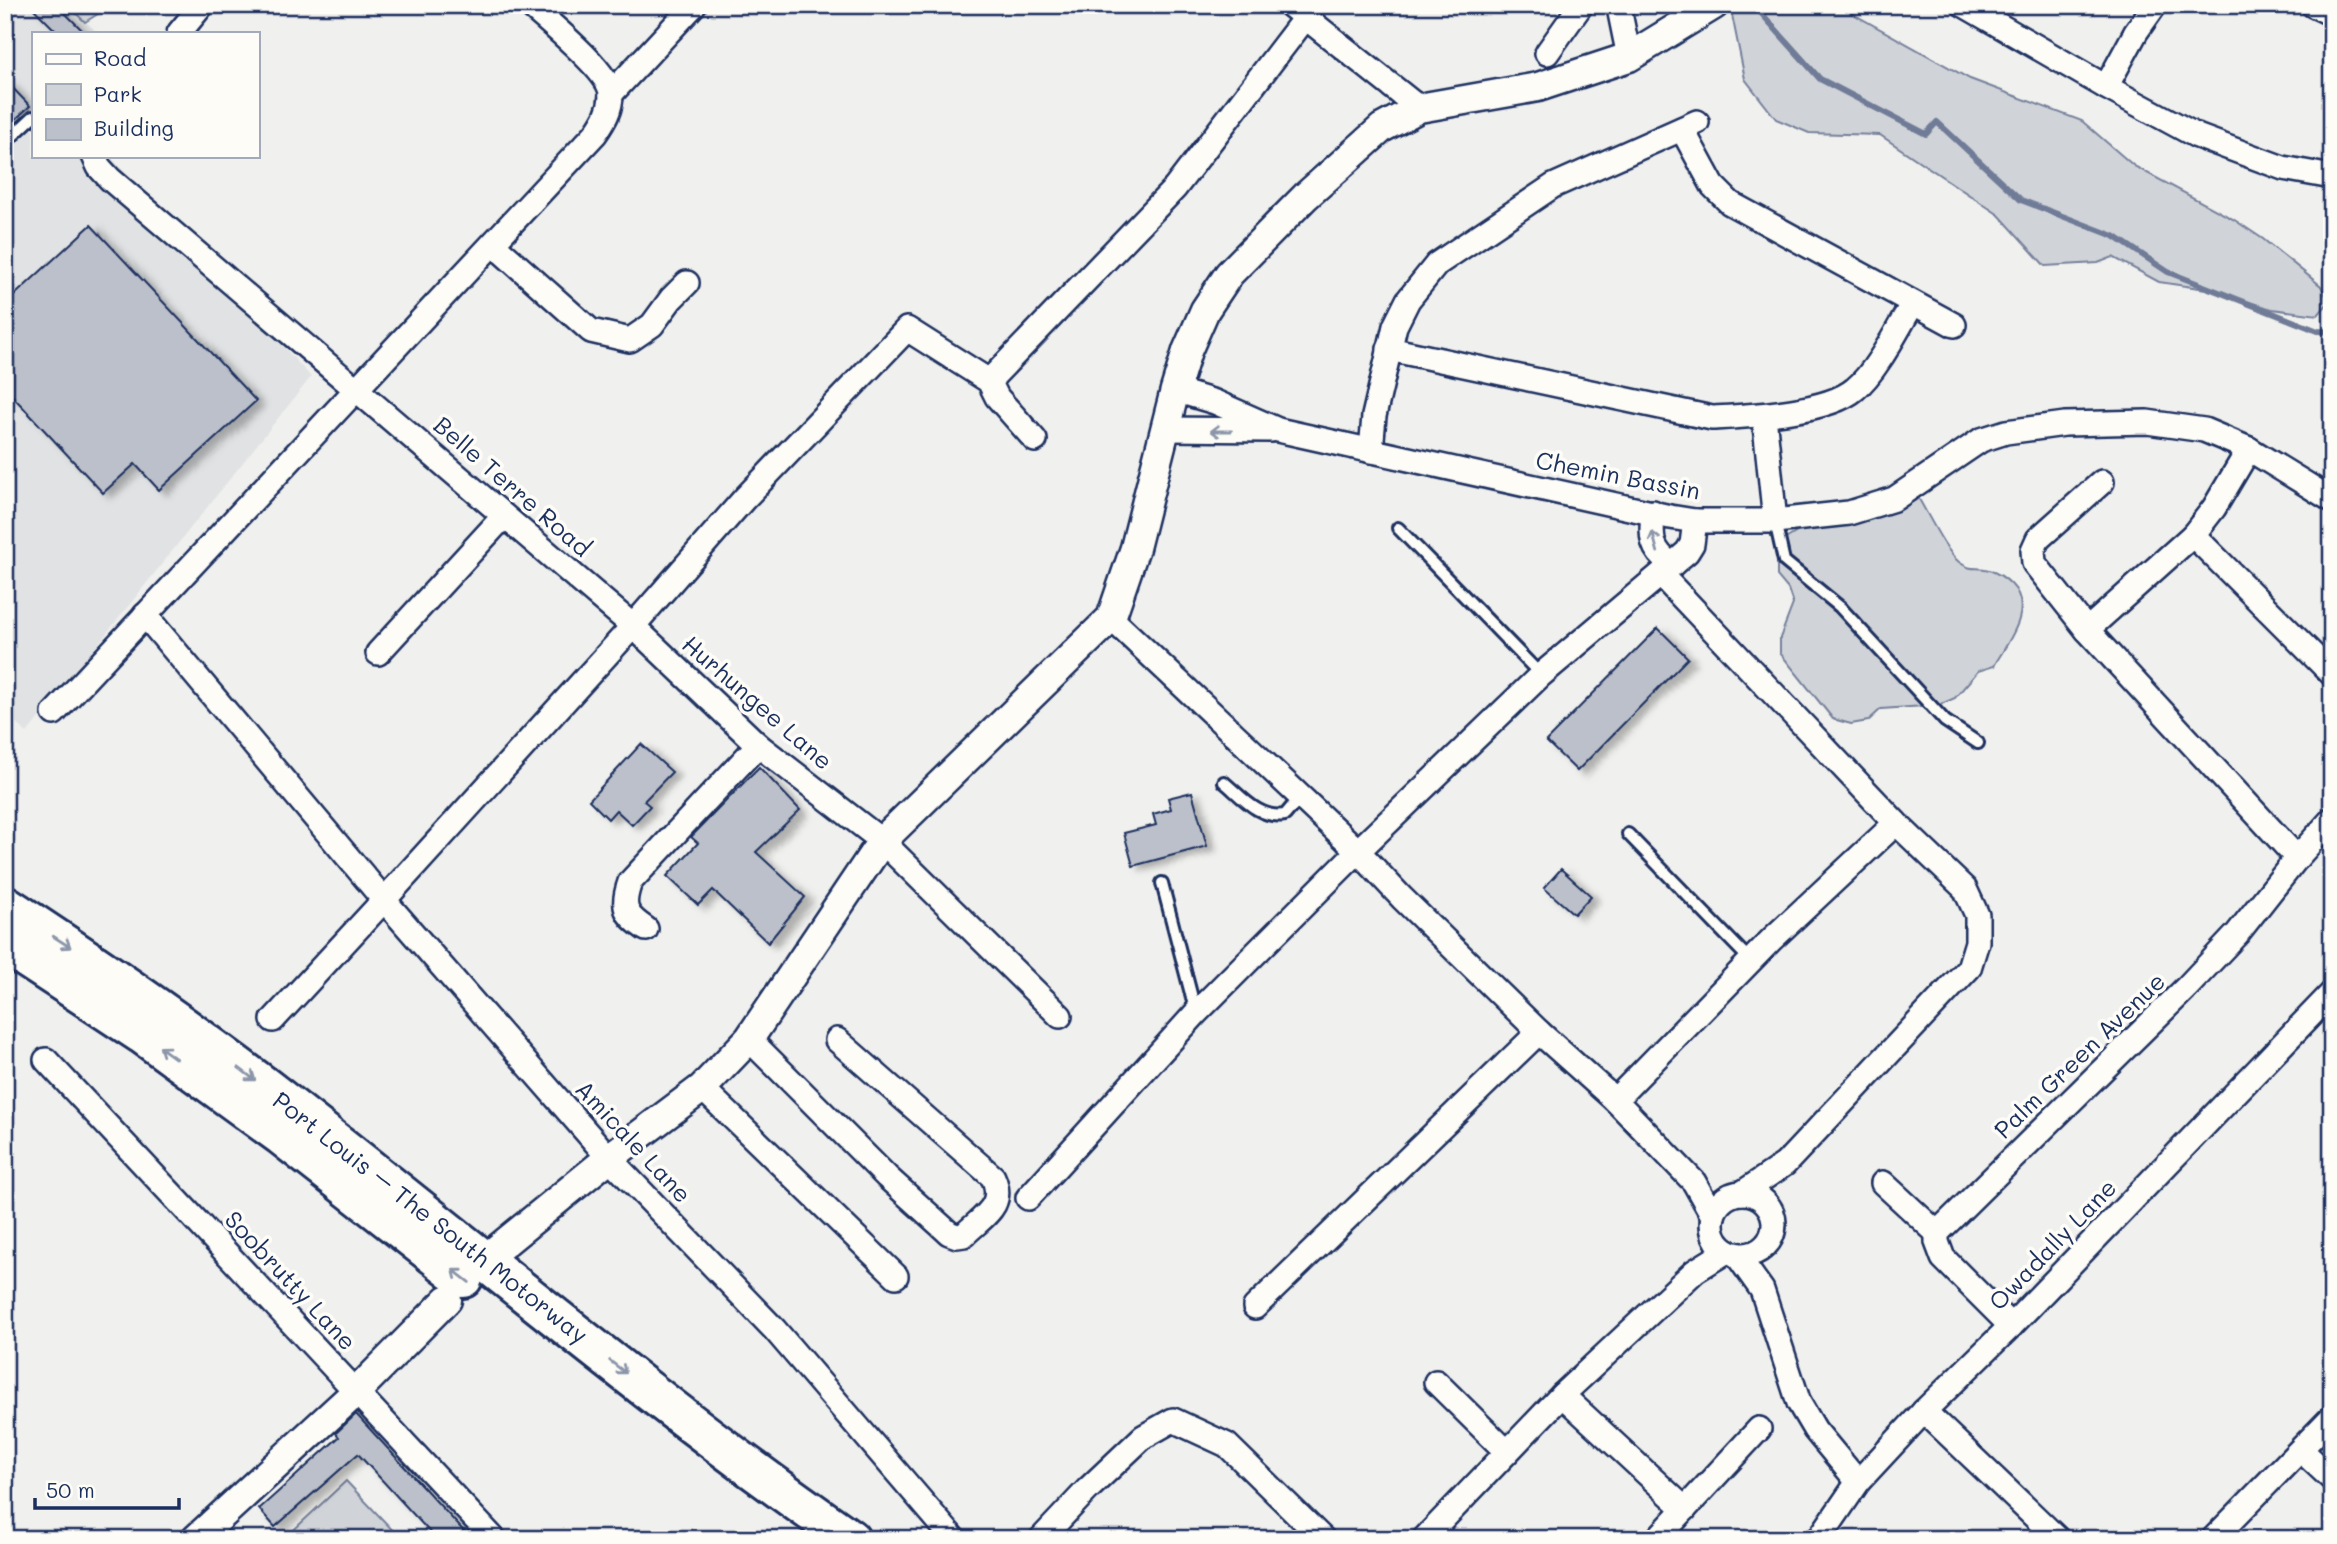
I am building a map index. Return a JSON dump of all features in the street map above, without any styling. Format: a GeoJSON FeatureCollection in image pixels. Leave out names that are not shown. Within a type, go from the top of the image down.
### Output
{"type":"FeatureCollection","features":[{"type":"Feature","properties":{"kind":"highway","name":"Port Louis – The South Motorway"},"geometry":{"type":"LineString","coordinates":[[5,905],[92,961],[209,1045],[679,1415],[850,1539]]}},
{"type":"Feature","properties":{"kind":"highway","name":"Port Louis – The South Motorway"},"geometry":{"type":"LineString","coordinates":[[5,944],[142,1034],[282,1136],[658,1429],[808,1539]]}},
{"type":"Feature","properties":{"kind":"street"},"geometry":{"type":"LineString","coordinates":[[179,32],[202,5]]}},
{"type":"Feature","properties":{"kind":"street"},"geometry":{"type":"LineString","coordinates":[[54,713],[595,134],[608,114],[611,94],[609,85],[586,57],[530,5]]}},
{"type":"Feature","properties":{"kind":"street"},"geometry":{"type":"LineString","coordinates":[[611,94],[694,5]]}},
{"type":"Feature","properties":{"kind":"street"},"geometry":{"type":"LineString","coordinates":[[1547,53],[1581,5]]}},
{"type":"Feature","properties":{"kind":"street"},"geometry":{"type":"LineString","coordinates":[[1616,5],[1619,8],[1629,57]]}},
{"type":"Feature","properties":{"kind":"street"},"geometry":{"type":"LineString","coordinates":[[496,1250],[609,1158],[702,1088],[749,1039],[882,841],[1111,618],[1135,548],[1187,351],[1205,310],[1229,274],[1306,196],[1382,128],[1419,108],[1538,87],[1629,57],[1714,5]]}},
{"type":"Feature","properties":{"kind":"street"},"geometry":{"type":"LineString","coordinates":[[2106,87],[2155,5]]}},
{"type":"Feature","properties":{"kind":"street"},"geometry":{"type":"LineString","coordinates":[[2313,5],[2332,14]]}},
{"type":"Feature","properties":{"kind":"street"},"geometry":{"type":"LineString","coordinates":[[1967,6],[2106,87],[2197,136],[2283,168],[2332,177]]}},
{"type":"Feature","properties":{"kind":"street"},"geometry":{"type":"LineString","coordinates":[[989,381],[1175,188],[1297,12],[1419,108]]}},
{"type":"Feature","properties":{"kind":"street"},"geometry":{"type":"LineString","coordinates":[[1371,451],[1374,416],[1395,326],[1408,300],[1437,264],[1553,186],[1690,125],[1713,186],[1730,203],[1954,325]]}},
{"type":"Feature","properties":{"kind":"street","name":"Belle Terre Road"},"geometry":{"type":"LineString","coordinates":[[95,158],[110,179],[633,626]]}},
{"type":"Feature","properties":{"kind":"street"},"geometry":{"type":"LineString","coordinates":[[493,244],[591,331],[630,340],[652,325],[687,283]]}},
{"type":"Feature","properties":{"kind":"street"},"geometry":{"type":"LineString","coordinates":[[1389,349],[1712,418],[1764,416],[1805,409],[1854,391],[1867,376],[1913,303]]}},
{"type":"Feature","properties":{"kind":"street"},"geometry":{"type":"LineString","coordinates":[[273,1020],[633,626],[744,499],[907,328],[989,381],[997,397],[1035,440]]}},
{"type":"Feature","properties":{"kind":"street"},"geometry":{"type":"LineString","coordinates":[[1175,390],[1215,402],[1278,430]]}},
{"type":"Feature","properties":{"kind":"street"},"geometry":{"type":"LineString","coordinates":[[1764,416],[1775,521]]}},
{"type":"Feature","properties":{"kind":"street","name":"Chemin Bassin"},"geometry":{"type":"LineString","coordinates":[[1278,430],[1695,521],[1775,521],[1849,513],[1894,499],[1980,440],[2006,432],[2066,424],[2147,422],[2204,430],[2249,449],[2332,500]]}},
{"type":"Feature","properties":{"kind":"street"},"geometry":{"type":"LineString","coordinates":[[1165,429],[1278,430]]}},
{"type":"Feature","properties":{"kind":"street"},"geometry":{"type":"LineString","coordinates":[[2087,630],[2193,536],[2214,508],[2249,449]]}},
{"type":"Feature","properties":{"kind":"street"},"geometry":{"type":"LineString","coordinates":[[2102,482],[2038,539],[2033,550],[2034,563],[2087,630],[2297,858]]}},
{"type":"Feature","properties":{"kind":"street"},"geometry":{"type":"LineString","coordinates":[[1653,512],[1651,533],[1654,547],[1667,570],[1896,823],[1965,889],[1977,915],[1977,942],[1969,968],[1785,1164],[1720,1204],[1695,1271]]}},
{"type":"Feature","properties":{"kind":"street"},"geometry":{"type":"LineString","coordinates":[[378,653],[504,516]]}},
{"type":"Feature","properties":{"kind":"street"},"geometry":{"type":"LineString","coordinates":[[1028,1198],[1196,1013],[1358,850],[1541,675],[1687,552],[1692,544],[1695,521]]}},
{"type":"Feature","properties":{"kind":"street"},"geometry":{"type":"LineString","coordinates":[[2193,536],[2332,674]]}},
{"type":"Feature","properties":{"kind":"street","name":"Amicale Lane"},"geometry":{"type":"LineString","coordinates":[[145,615],[384,900],[609,1158],[775,1330],[954,1539]]}},
{"type":"Feature","properties":{"kind":"street"},"geometry":{"type":"LineString","coordinates":[[1111,618],[1358,850],[1402,898],[1539,1031],[1615,1100],[1694,1182],[1713,1222],[1715,1238],[1732,1253],[1762,1290],[1799,1403],[1815,1430],[1858,1482]]}},
{"type":"Feature","properties":{"kind":"street","name":"Hurhungee Lane"},"geometry":{"type":"LineString","coordinates":[[633,626],[758,745],[882,841],[1060,1016]]}},
{"type":"Feature","properties":{"kind":"street"},"geometry":{"type":"LineString","coordinates":[[646,929],[631,918],[624,898],[630,882],[758,745]]}},
{"type":"Feature","properties":{"kind":"street","name":"Palm Green Avenue"},"geometry":{"type":"LineString","coordinates":[[1937,1233],[2188,988],[2237,934],[2297,858],[2332,819]]}},
{"type":"Feature","properties":{"kind":"street"},"geometry":{"type":"LineString","coordinates":[[1615,1100],[1751,961],[1896,823]]}},
{"type":"Feature","properties":{"kind":"street","name":"Owadally Lane"},"geometry":{"type":"LineString","coordinates":[[1819,1539],[1858,1482],[1924,1411],[2011,1326],[2332,993]]}},
{"type":"Feature","properties":{"kind":"street"},"geometry":{"type":"LineString","coordinates":[[1255,1307],[1539,1031]]}},
{"type":"Feature","properties":{"kind":"street"},"geometry":{"type":"LineString","coordinates":[[749,1039],[887,1177],[949,1233],[964,1235],[997,1203],[1000,1191],[993,1177],[836,1040]]}},
{"type":"Feature","properties":{"kind":"street","name":"Soobrutty Lane"},"geometry":{"type":"LineString","coordinates":[[46,1060],[494,1539]]}},
{"type":"Feature","properties":{"kind":"street"},"geometry":{"type":"LineString","coordinates":[[702,1088],[896,1276]]}},
{"type":"Feature","properties":{"kind":"street"},"geometry":{"type":"LineString","coordinates":[[1762,1290],[1785,1164]]}},
{"type":"Feature","properties":{"kind":"street"},"geometry":{"type":"LineString","coordinates":[[1424,1539],[1562,1395],[1695,1271],[1732,1253],[1748,1255],[1760,1250],[1772,1229],[1769,1208],[1758,1197],[1694,1182]]}},
{"type":"Feature","properties":{"kind":"street"},"geometry":{"type":"LineString","coordinates":[[1883,1183],[1937,1233],[1937,1242],[1943,1258],[2011,1326]]}},
{"type":"Feature","properties":{"kind":"street"},"geometry":{"type":"LineString","coordinates":[[196,1539],[357,1391],[447,1300]]}},
{"type":"Feature","properties":{"kind":"street"},"geometry":{"type":"LineString","coordinates":[[1436,1382],[1507,1452]]}},
{"type":"Feature","properties":{"kind":"street"},"geometry":{"type":"LineString","coordinates":[[1562,1395],[1685,1508]]}},
{"type":"Feature","properties":{"kind":"street"},"geometry":{"type":"LineString","coordinates":[[1924,1411],[2058,1539]]}},
{"type":"Feature","properties":{"kind":"street"},"geometry":{"type":"LineString","coordinates":[[2213,1539],[2332,1417]]}},
{"type":"Feature","properties":{"kind":"street"},"geometry":{"type":"LineString","coordinates":[[1041,1539],[1088,1489],[1143,1437],[1173,1420],[1227,1444],[1323,1539]]}},
{"type":"Feature","properties":{"kind":"street"},"geometry":{"type":"LineString","coordinates":[[1657,1539],[1759,1429]]}},
{"type":"Feature","properties":{"kind":"street"},"geometry":{"type":"LineString","coordinates":[[2301,1450],[2332,1479]]}},
{"type":"Feature","properties":{"kind":"lane"},"geometry":{"type":"LineString","coordinates":[[5,143],[32,118]]}},
{"type":"Feature","properties":{"kind":"lane"},"geometry":{"type":"LineString","coordinates":[[1775,521],[1784,561],[1840,607],[1945,721],[1978,743]]}},
{"type":"Feature","properties":{"kind":"lane"},"geometry":{"type":"LineString","coordinates":[[1398,528],[1541,675]]}},
{"type":"Feature","properties":{"kind":"lane"},"geometry":{"type":"LineString","coordinates":[[1224,782],[1257,810],[1272,817],[1286,815],[1301,796]]}},
{"type":"Feature","properties":{"kind":"lane"},"geometry":{"type":"LineString","coordinates":[[1628,834],[1751,961]]}},
{"type":"Feature","properties":{"kind":"lane"},"geometry":{"type":"LineString","coordinates":[[1162,883],[1196,1013]]}},
{"type":"Feature","properties":{"kind":"shaded area"},"geometry":{"type":"Polygon","coordinates":[[[5,5],[67,5],[97,32],[32,32],[32,158],[112,158],[311,377],[27,733],[5,712],[5,5]]]}},
{"type":"Feature","properties":{"kind":"green space"},"geometry":{"type":"Polygon","coordinates":[[[67,5],[112,5],[85,22],[67,5]]]}},
{"type":"Feature","properties":{"kind":"green space"},"geometry":{"type":"Polygon","coordinates":[[[1730,5],[1837,5],[1970,79],[2082,121],[2134,166],[2233,219],[2263,239],[2321,286],[2329,302],[2318,315],[2272,309],[2206,289],[2159,282],[2113,257],[2098,263],[2045,266],[1999,215],[1880,135],[1809,133],[1776,119],[1745,79],[1730,5]]]}},
{"type":"Feature","properties":{"kind":"green space"},"geometry":{"type":"Polygon","coordinates":[[[1916,494],[1942,540],[1959,562],[1971,568],[1992,571],[2011,584],[2021,604],[2017,626],[1994,666],[1978,671],[1955,698],[1939,705],[1881,709],[1868,721],[1851,724],[1833,719],[1780,653],[1780,638],[1793,604],[1788,589],[1777,576],[1777,544],[1836,509],[1916,494]]]}},
{"type":"Feature","properties":{"kind":"green space"},"geometry":{"type":"Polygon","coordinates":[[[346,1481],[401,1539],[284,1539],[346,1481]]]}},
{"type":"Feature","properties":{"kind":"building"},"geometry":{"type":"Polygon","coordinates":[[[30,5],[57,5],[84,32],[57,32],[30,5]]]}},
{"type":"Feature","properties":{"kind":"building"},"geometry":{"type":"Polygon","coordinates":[[[5,80],[30,106],[5,129],[5,80]]]}},
{"type":"Feature","properties":{"kind":"building"},"geometry":{"type":"Polygon","coordinates":[[[91,225],[256,401],[159,490],[135,464],[103,493],[5,388],[5,304],[91,225]]]}},
{"type":"Feature","properties":{"kind":"building"},"geometry":{"type":"Polygon","coordinates":[[[1658,628],[1688,658],[1577,771],[1546,741],[1658,628]]]}},
{"type":"Feature","properties":{"kind":"building"},"geometry":{"type":"Polygon","coordinates":[[[641,744],[672,772],[644,801],[650,806],[632,825],[616,810],[608,819],[589,800],[641,744]]]}},
{"type":"Feature","properties":{"kind":"building"},"geometry":{"type":"Polygon","coordinates":[[[759,767],[800,810],[756,852],[805,897],[768,943],[713,890],[698,905],[667,876],[698,843],[691,837],[759,767]]]}},
{"type":"Feature","properties":{"kind":"building"},"geometry":{"type":"Polygon","coordinates":[[[1192,792],[1207,846],[1133,866],[1124,833],[1156,825],[1153,814],[1171,809],[1168,798],[1192,792]]]}},
{"type":"Feature","properties":{"kind":"building"},"geometry":{"type":"Polygon","coordinates":[[[1561,869],[1591,896],[1574,914],[1544,888],[1561,869]]]}},
{"type":"Feature","properties":{"kind":"building"},"geometry":{"type":"Polygon","coordinates":[[[356,1414],[471,1539],[436,1539],[358,1454],[275,1527],[259,1509],[339,1437],[336,1433],[356,1414]]]}},
{"type":"Feature","properties":{"kind":"waterway"},"geometry":{"type":"LineString","coordinates":[[1754,5],[1820,79],[1926,134],[1937,122],[2021,200],[2114,236],[2168,272],[2318,331],[2332,332]]}}]}
